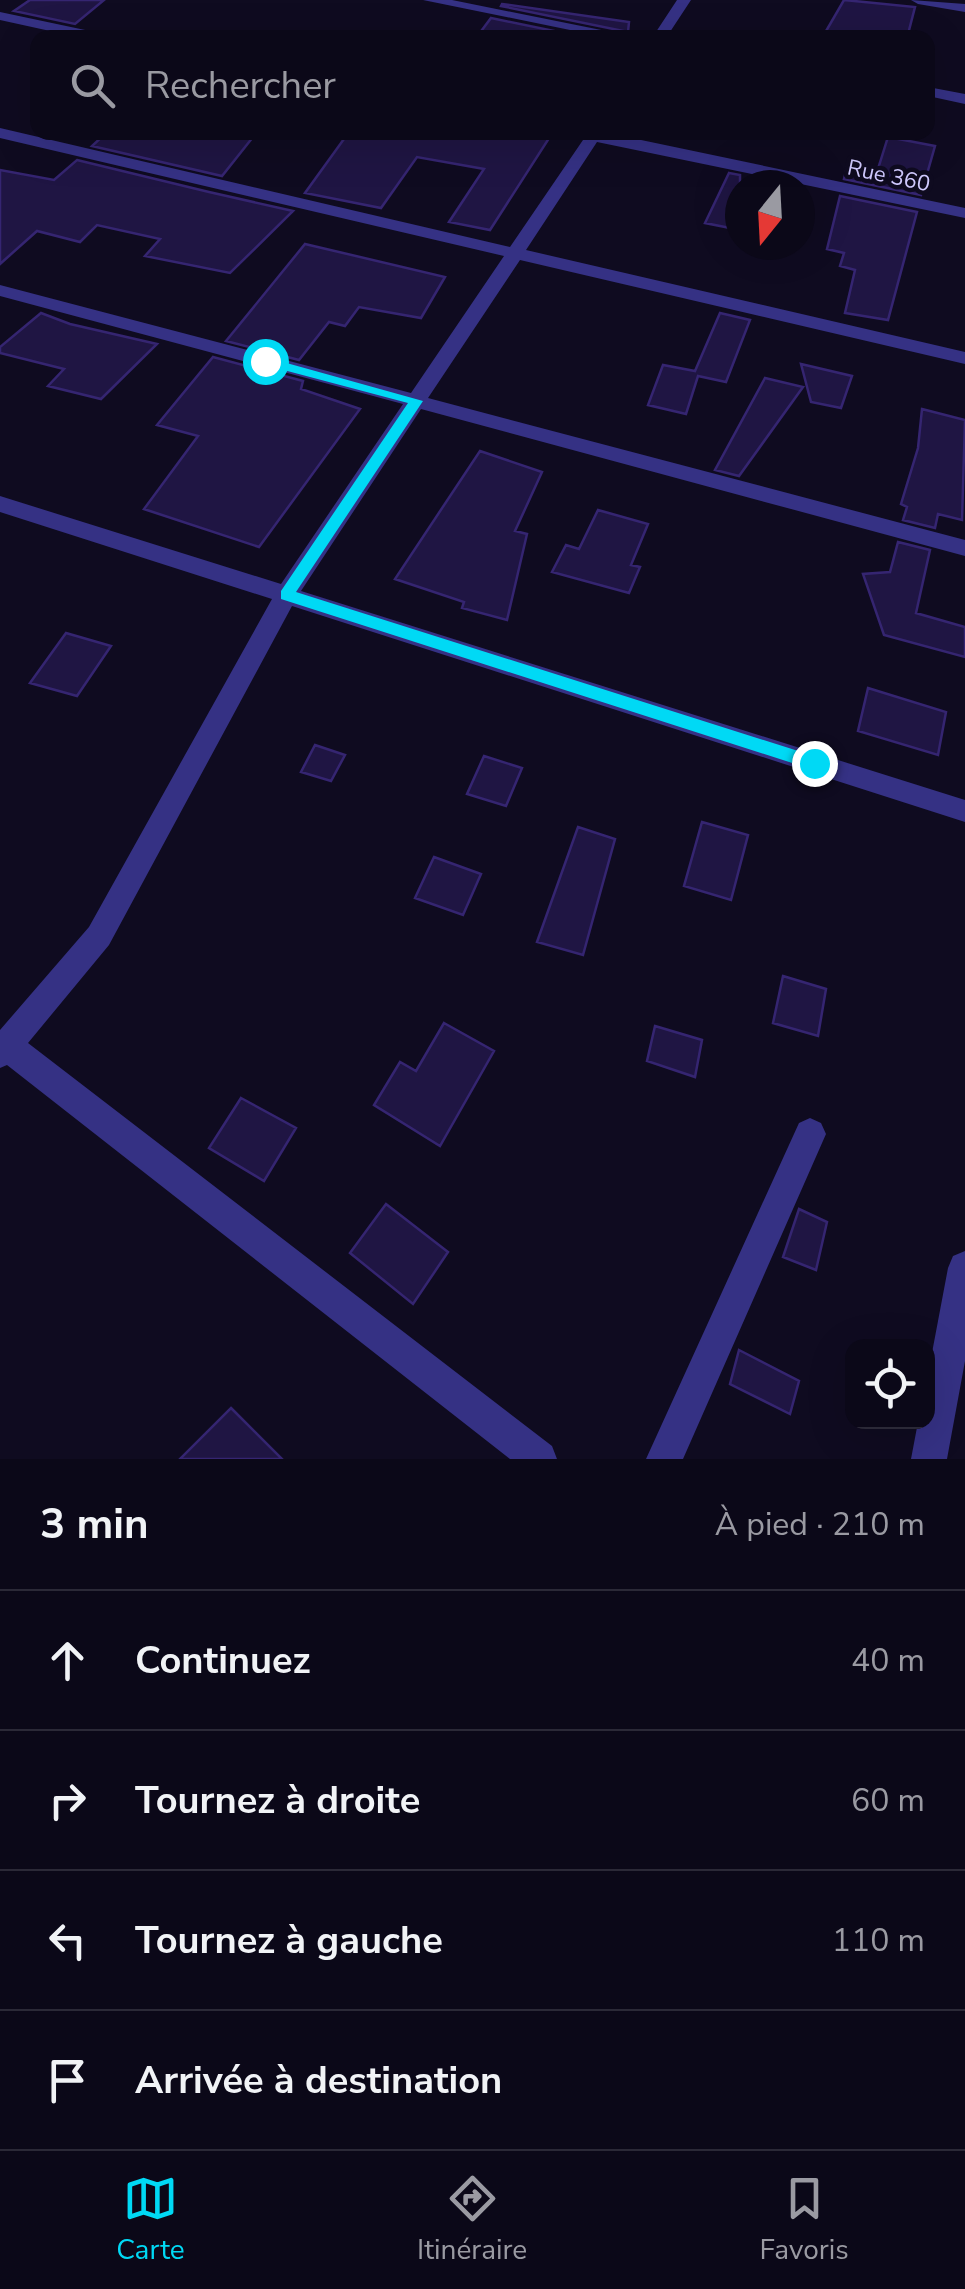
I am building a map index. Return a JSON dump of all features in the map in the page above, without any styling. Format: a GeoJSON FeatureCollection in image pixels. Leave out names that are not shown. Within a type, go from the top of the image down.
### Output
{"type":"FeatureCollection","features":[{"type":"Feature","properties":{"kind":"street"},"geometry":{"type":"LineString","coordinates":[[430,0],[591,30]]}},
{"type":"Feature","properties":{"kind":"street"},"geometry":{"type":"LineString","coordinates":[[664,30],[684,0]]}},
{"type":"Feature","properties":{"kind":"street"},"geometry":{"type":"LineString","coordinates":[[918,0],[965,8]]}},
{"type":"Feature","properties":{"kind":"street"},"geometry":{"type":"LineString","coordinates":[[0,16],[66,30]]}},
{"type":"Feature","properties":{"kind":"street"},"geometry":{"type":"LineString","coordinates":[[935,93],[965,99]]}},
{"type":"Feature","properties":{"kind":"street"},"geometry":{"type":"LineString","coordinates":[[0,133],[30,140]]}},
{"type":"Feature","properties":{"kind":"street"},"geometry":{"type":"LineString","coordinates":[[31,140],[965,358]]}},
{"type":"Feature","properties":{"kind":"street"},"geometry":{"type":"LineString","coordinates":[[539,1459],[4,1050],[99,936],[286,595],[591,140]]}},
{"type":"Feature","properties":{"kind":"street","name":"Rue 360"},"geometry":{"type":"LineString","coordinates":[[618,140],[965,213]]}},
{"type":"Feature","properties":{"kind":"street"},"geometry":{"type":"LineString","coordinates":[[0,290],[965,548]]}},
{"type":"Feature","properties":{"kind":"street"},"geometry":{"type":"LineString","coordinates":[[0,504],[965,811]]}},
{"type":"Feature","properties":{"kind":"street"},"geometry":{"type":"LineString","coordinates":[[664,1459],[810,1134]]}},
{"type":"Feature","properties":{"kind":"street"},"geometry":{"type":"LineString","coordinates":[[929,1459],[965,1268]]}},
{"type":"Feature","properties":{"kind":"building"},"geometry":{"type":"Polygon","coordinates":[[[30,0],[104,0],[75,24],[14,11],[30,0]]]}},
{"type":"Feature","properties":{"kind":"building"},"geometry":{"type":"Polygon","coordinates":[[[844,0],[915,7],[909,30],[827,30],[844,0]]]}},
{"type":"Feature","properties":{"kind":"building"},"geometry":{"type":"Polygon","coordinates":[[[501,6],[629,22],[628,30],[618,30],[501,6]]]}},
{"type":"Feature","properties":{"kind":"building"},"geometry":{"type":"Polygon","coordinates":[[[491,18],[549,30],[482,30],[491,18]]]}},
{"type":"Feature","properties":{"kind":"building"},"geometry":{"type":"Polygon","coordinates":[[[98,140],[251,140],[222,176],[92,146],[98,140]]]}},
{"type":"Feature","properties":{"kind":"building"},"geometry":{"type":"Polygon","coordinates":[[[343,140],[548,140],[490,230],[449,222],[484,169],[417,157],[381,208],[305,193],[343,140]]]}},
{"type":"Feature","properties":{"kind":"building"},"geometry":{"type":"Polygon","coordinates":[[[887,140],[935,146],[921,195],[844,179],[847,167],[877,172],[887,140]]]}},
{"type":"Feature","properties":{"kind":"building"},"geometry":{"type":"Polygon","coordinates":[[[77,160],[293,211],[230,273],[145,256],[160,239],[97,225],[80,242],[37,231],[0,264],[0,170],[54,180],[77,160]]]}},
{"type":"Feature","properties":{"kind":"building"},"geometry":{"type":"Polygon","coordinates":[[[725,181],[725,227],[705,223],[725,181]]]}},
{"type":"Feature","properties":{"kind":"building"},"geometry":{"type":"Polygon","coordinates":[[[840,196],[917,212],[888,320],[845,313],[855,270],[840,266],[844,253],[827,249],[840,196]]]}},
{"type":"Feature","properties":{"kind":"building"},"geometry":{"type":"Polygon","coordinates":[[[305,244],[445,277],[421,318],[359,307],[345,326],[329,322],[299,360],[226,341],[305,244]]]}},
{"type":"Feature","properties":{"kind":"building"},"geometry":{"type":"Polygon","coordinates":[[[41,313],[70,324],[157,344],[101,399],[48,386],[64,369],[0,353],[0,347],[41,313]]]}},
{"type":"Feature","properties":{"kind":"building"},"geometry":{"type":"Polygon","coordinates":[[[720,313],[750,320],[726,382],[698,376],[686,414],[648,405],[663,365],[695,371],[720,313]]]}},
{"type":"Feature","properties":{"kind":"building"},"geometry":{"type":"Polygon","coordinates":[[[213,357],[303,381],[301,389],[360,409],[259,547],[144,509],[198,436],[157,425],[213,357]]]}},
{"type":"Feature","properties":{"kind":"building"},"geometry":{"type":"Polygon","coordinates":[[[801,364],[852,376],[841,408],[811,402],[801,364]]]}},
{"type":"Feature","properties":{"kind":"building"},"geometry":{"type":"Polygon","coordinates":[[[765,378],[803,387],[739,476],[715,470],[765,378]]]}},
{"type":"Feature","properties":{"kind":"building"},"geometry":{"type":"Polygon","coordinates":[[[922,409],[965,420],[962,520],[938,514],[935,528],[903,520],[907,507],[901,504],[918,448],[922,409]]]}},
{"type":"Feature","properties":{"kind":"building"},"geometry":{"type":"Polygon","coordinates":[[[480,451],[542,472],[515,531],[527,534],[507,620],[462,608],[464,602],[395,579],[480,451]]]}},
{"type":"Feature","properties":{"kind":"building"},"geometry":{"type":"Polygon","coordinates":[[[598,510],[648,524],[631,565],[640,567],[629,593],[552,572],[566,545],[579,549],[598,510]]]}},
{"type":"Feature","properties":{"kind":"building"},"geometry":{"type":"Polygon","coordinates":[[[898,542],[930,550],[916,613],[965,627],[965,657],[884,635],[863,574],[890,572],[898,542]]]}},
{"type":"Feature","properties":{"kind":"building"},"geometry":{"type":"Polygon","coordinates":[[[66,633],[111,646],[77,696],[30,683],[66,633]]]}},
{"type":"Feature","properties":{"kind":"building"},"geometry":{"type":"Polygon","coordinates":[[[868,688],[946,712],[938,755],[858,731],[868,688]]]}},
{"type":"Feature","properties":{"kind":"building"},"geometry":{"type":"Polygon","coordinates":[[[315,745],[345,755],[331,781],[301,772],[315,745]]]}},
{"type":"Feature","properties":{"kind":"building"},"geometry":{"type":"Polygon","coordinates":[[[484,756],[522,768],[506,806],[467,794],[484,756]]]}},
{"type":"Feature","properties":{"kind":"building"},"geometry":{"type":"Polygon","coordinates":[[[702,822],[748,835],[731,900],[684,886],[702,822]]]}},
{"type":"Feature","properties":{"kind":"building"},"geometry":{"type":"Polygon","coordinates":[[[578,827],[615,839],[583,955],[537,942],[578,827]]]}},
{"type":"Feature","properties":{"kind":"building"},"geometry":{"type":"Polygon","coordinates":[[[434,857],[481,874],[463,915],[415,898],[434,857]]]}},
{"type":"Feature","properties":{"kind":"building"},"geometry":{"type":"Polygon","coordinates":[[[783,976],[826,989],[818,1036],[773,1023],[783,976]]]}},
{"type":"Feature","properties":{"kind":"building"},"geometry":{"type":"Polygon","coordinates":[[[444,1023],[494,1051],[440,1146],[374,1105],[400,1062],[416,1071],[444,1023]]]}},
{"type":"Feature","properties":{"kind":"building"},"geometry":{"type":"Polygon","coordinates":[[[655,1026],[702,1040],[695,1077],[647,1061],[655,1026]]]}},
{"type":"Feature","properties":{"kind":"building"},"geometry":{"type":"Polygon","coordinates":[[[241,1098],[296,1128],[264,1181],[209,1148],[241,1098]]]}},
{"type":"Feature","properties":{"kind":"building"},"geometry":{"type":"Polygon","coordinates":[[[386,1204],[448,1252],[413,1304],[350,1253],[386,1204]]]}},
{"type":"Feature","properties":{"kind":"building"},"geometry":{"type":"Polygon","coordinates":[[[799,1209],[827,1222],[816,1270],[783,1257],[799,1209]]]}},
{"type":"Feature","properties":{"kind":"building"},"geometry":{"type":"Polygon","coordinates":[[[739,1350],[799,1381],[790,1414],[730,1384],[739,1350]]]}},
{"type":"Feature","properties":{"kind":"building"},"geometry":{"type":"Polygon","coordinates":[[[231,1408],[282,1459],[180,1459],[231,1408]]]}},
{"type":"Feature","properties":{"kind":"route"},"geometry":{"type":"LineString","coordinates":[[265,361],[416,401],[286,595],[814,763]]}}]}
